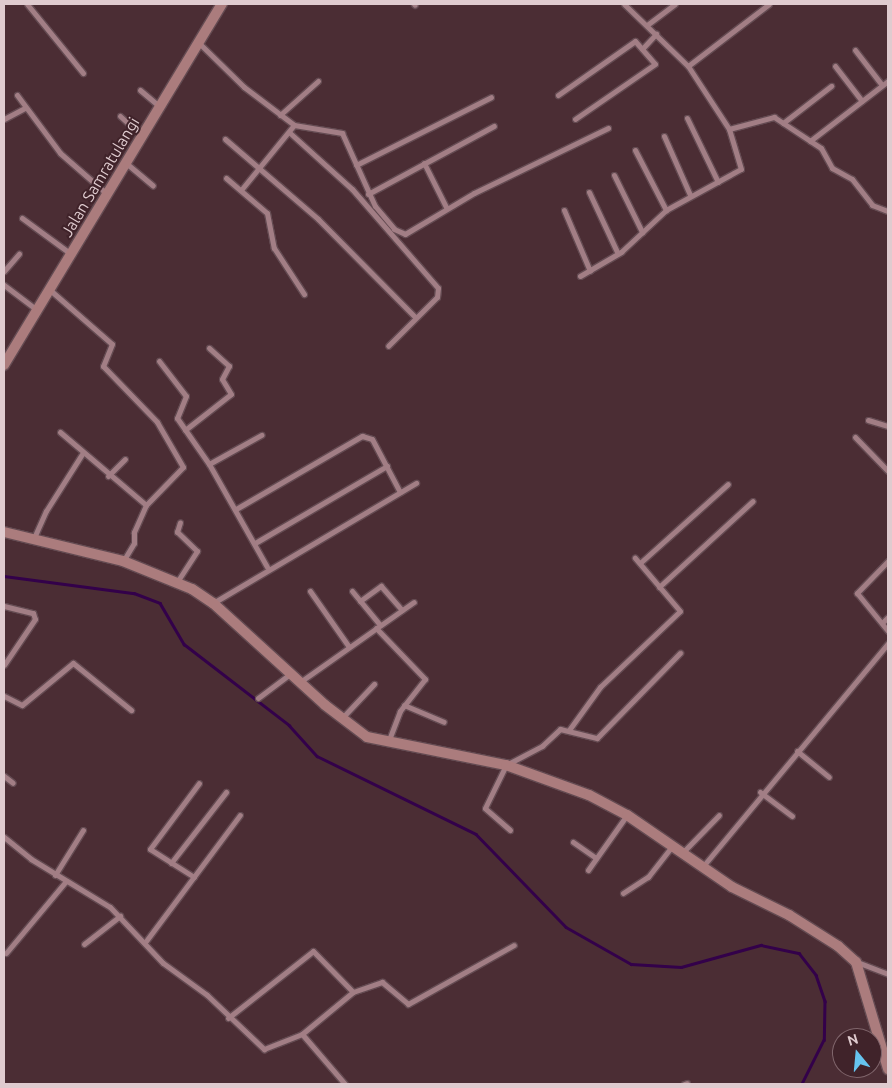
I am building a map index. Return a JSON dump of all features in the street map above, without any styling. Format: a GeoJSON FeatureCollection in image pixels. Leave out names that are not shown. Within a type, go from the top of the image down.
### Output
{"type":"FeatureCollection","features":[{"type":"Feature","properties":{"kind":"street"},"geometry":{"type":"LineString","coordinates":[[27,4],[82,74]]}},
{"type":"Feature","properties":{"kind":"street","name":"Jalan Samratulangi"},"geometry":{"type":"LineString","coordinates":[[4,365],[222,4]]}},
{"type":"Feature","properties":{"kind":"street"},"geometry":{"type":"LineString","coordinates":[[580,276],[618,254],[666,210],[690,195],[742,168],[729,129],[688,66],[624,4]]}},
{"type":"Feature","properties":{"kind":"street"},"geometry":{"type":"LineString","coordinates":[[647,25],[675,4]]}},
{"type":"Feature","properties":{"kind":"street"},"geometry":{"type":"LineString","coordinates":[[688,66],[769,4]]}},
{"type":"Feature","properties":{"kind":"street"},"geometry":{"type":"LineString","coordinates":[[642,49],[656,34]]}},
{"type":"Feature","properties":{"kind":"street"},"geometry":{"type":"LineString","coordinates":[[558,95],[636,41],[655,64],[575,119]]}},
{"type":"Feature","properties":{"kind":"street"},"geometry":{"type":"LineString","coordinates":[[199,43],[280,116],[294,125],[342,133],[368,194],[394,229],[405,234],[447,209],[608,128]]}},
{"type":"Feature","properties":{"kind":"street"},"geometry":{"type":"LineString","coordinates":[[855,50],[882,85]]}},
{"type":"Feature","properties":{"kind":"street"},"geometry":{"type":"LineString","coordinates":[[835,66],[862,101]]}},
{"type":"Feature","properties":{"kind":"street"},"geometry":{"type":"LineString","coordinates":[[280,116],[318,81]]}},
{"type":"Feature","properties":{"kind":"street"},"geometry":{"type":"LineString","coordinates":[[810,141],[888,81]]}},
{"type":"Feature","properties":{"kind":"street"},"geometry":{"type":"LineString","coordinates":[[783,123],[831,86]]}},
{"type":"Feature","properties":{"kind":"street"},"geometry":{"type":"LineString","coordinates":[[140,90],[160,107]]}},
{"type":"Feature","properties":{"kind":"street"},"geometry":{"type":"LineString","coordinates":[[16,95],[60,153],[108,194]]}},
{"type":"Feature","properties":{"kind":"street"},"geometry":{"type":"LineString","coordinates":[[356,165],[490,97]]}},
{"type":"Feature","properties":{"kind":"street"},"geometry":{"type":"LineString","coordinates":[[4,119],[25,108]]}},
{"type":"Feature","properties":{"kind":"street"},"geometry":{"type":"LineString","coordinates":[[120,116],[142,137]]}},
{"type":"Feature","properties":{"kind":"street"},"geometry":{"type":"LineString","coordinates":[[729,129],[767,116],[783,123],[825,152],[835,171],[856,182],[872,205],[888,211]]}},
{"type":"Feature","properties":{"kind":"street"},"geometry":{"type":"LineString","coordinates":[[687,118],[718,182]]}},
{"type":"Feature","properties":{"kind":"street"},"geometry":{"type":"LineString","coordinates":[[241,190],[290,133],[294,125]]}},
{"type":"Feature","properties":{"kind":"street"},"geometry":{"type":"LineString","coordinates":[[368,194],[494,126]]}},
{"type":"Feature","properties":{"kind":"street"},"geometry":{"type":"LineString","coordinates":[[290,133],[352,189],[438,288],[438,297],[415,317],[388,346]]}},
{"type":"Feature","properties":{"kind":"street"},"geometry":{"type":"LineString","coordinates":[[664,136],[690,195]]}},
{"type":"Feature","properties":{"kind":"street"},"geometry":{"type":"LineString","coordinates":[[225,139],[318,219],[415,317]]}},
{"type":"Feature","properties":{"kind":"street"},"geometry":{"type":"LineString","coordinates":[[635,150],[666,210]]}},
{"type":"Feature","properties":{"kind":"street"},"geometry":{"type":"LineString","coordinates":[[126,163],[153,186]]}},
{"type":"Feature","properties":{"kind":"street"},"geometry":{"type":"LineString","coordinates":[[424,163],[447,209]]}},
{"type":"Feature","properties":{"kind":"street"},"geometry":{"type":"LineString","coordinates":[[614,175],[642,232]]}},
{"type":"Feature","properties":{"kind":"street"},"geometry":{"type":"LineString","coordinates":[[226,178],[266,213],[274,248],[304,294]]}},
{"type":"Feature","properties":{"kind":"street"},"geometry":{"type":"LineString","coordinates":[[589,192],[618,254]]}},
{"type":"Feature","properties":{"kind":"street"},"geometry":{"type":"LineString","coordinates":[[564,210],[590,271]]}},
{"type":"Feature","properties":{"kind":"street"},"geometry":{"type":"LineString","coordinates":[[22,218],[71,254]]}},
{"type":"Feature","properties":{"kind":"street"},"geometry":{"type":"LineString","coordinates":[[4,271],[19,254]]}},
{"type":"Feature","properties":{"kind":"street"},"geometry":{"type":"LineString","coordinates":[[4,285],[37,311]]}},
{"type":"Feature","properties":{"kind":"street"},"geometry":{"type":"LineString","coordinates":[[50,290],[112,344],[102,366],[157,422],[182,464],[182,472],[146,505],[134,532],[134,543],[123,561]]}},
{"type":"Feature","properties":{"kind":"street"},"geometry":{"type":"LineString","coordinates":[[185,430],[231,394],[222,377],[229,366],[209,348]]}},
{"type":"Feature","properties":{"kind":"street"},"geometry":{"type":"LineString","coordinates":[[159,361],[186,396],[186,402],[176,415],[236,509],[267,567]]}},
{"type":"Feature","properties":{"kind":"street"},"geometry":{"type":"LineString","coordinates":[[868,420],[888,426]]}},
{"type":"Feature","properties":{"kind":"street"},"geometry":{"type":"LineString","coordinates":[[60,432],[82,454],[146,505]]}},
{"type":"Feature","properties":{"kind":"street"},"geometry":{"type":"LineString","coordinates":[[209,464],[261,435]]}},
{"type":"Feature","properties":{"kind":"street"},"geometry":{"type":"LineString","coordinates":[[236,509],[362,436],[372,439],[400,492]]}},
{"type":"Feature","properties":{"kind":"street"},"geometry":{"type":"LineString","coordinates":[[855,437],[888,471]]}},
{"type":"Feature","properties":{"kind":"street"},"geometry":{"type":"LineString","coordinates":[[33,540],[46,511],[82,454]]}},
{"type":"Feature","properties":{"kind":"street"},"geometry":{"type":"LineString","coordinates":[[108,476],[125,460]]}},
{"type":"Feature","properties":{"kind":"street"},"geometry":{"type":"LineString","coordinates":[[255,542],[386,466]]}},
{"type":"Feature","properties":{"kind":"street"},"geometry":{"type":"LineString","coordinates":[[213,602],[267,567],[416,483]]}},
{"type":"Feature","properties":{"kind":"street"},"geometry":{"type":"LineString","coordinates":[[640,564],[728,484]]}},
{"type":"Feature","properties":{"kind":"street"},"geometry":{"type":"LineString","coordinates":[[659,587],[753,501]]}},
{"type":"Feature","properties":{"kind":"street"},"geometry":{"type":"LineString","coordinates":[[177,582],[197,551],[177,532],[180,522]]}},
{"type":"Feature","properties":{"kind":"street"},"geometry":{"type":"LineString","coordinates":[[4,532],[123,561],[177,582],[213,602],[290,674],[342,719],[367,737],[506,765],[589,795],[627,815],[674,844],[732,887],[789,914],[838,946],[856,962],[888,974]]}},
{"type":"Feature","properties":{"kind":"street"},"geometry":{"type":"LineString","coordinates":[[569,730],[600,687],[677,618],[680,611],[635,558]]}},
{"type":"Feature","properties":{"kind":"street"},"geometry":{"type":"LineString","coordinates":[[888,561],[857,593],[888,631]]}},
{"type":"Feature","properties":{"kind":"street"},"geometry":{"type":"LineString","coordinates":[[360,601],[381,586],[402,610]]}},
{"type":"Feature","properties":{"kind":"street"},"geometry":{"type":"LineString","coordinates":[[310,591],[349,647]]}},
{"type":"Feature","properties":{"kind":"street"},"geometry":{"type":"LineString","coordinates":[[352,591],[378,627],[425,679],[404,705],[388,742]]}},
{"type":"Feature","properties":{"kind":"street"},"geometry":{"type":"LineString","coordinates":[[300,682],[414,602]]}},
{"type":"Feature","properties":{"kind":"street"},"geometry":{"type":"LineString","coordinates":[[4,606],[33,613],[35,618],[4,665]]}},
{"type":"Feature","properties":{"kind":"street"},"geometry":{"type":"LineString","coordinates":[[882,623],[888,616]]}},
{"type":"Feature","properties":{"kind":"street"},"geometry":{"type":"LineString","coordinates":[[704,865],[760,792],[888,643]]}},
{"type":"Feature","properties":{"kind":"street"},"geometry":{"type":"LineString","coordinates":[[510,830],[485,808],[506,765],[542,746],[560,729],[597,738],[680,653]]}},
{"type":"Feature","properties":{"kind":"street"},"geometry":{"type":"LineString","coordinates":[[5,699],[22,705],[73,663],[131,710]]}},
{"type":"Feature","properties":{"kind":"street"},"geometry":{"type":"LineString","coordinates":[[258,698],[290,674]]}},
{"type":"Feature","properties":{"kind":"street"},"geometry":{"type":"LineString","coordinates":[[342,719],[374,684]]}},
{"type":"Feature","properties":{"kind":"street"},"geometry":{"type":"LineString","coordinates":[[404,705],[444,722]]}},
{"type":"Feature","properties":{"kind":"street"},"geometry":{"type":"LineString","coordinates":[[797,751],[829,777]]}},
{"type":"Feature","properties":{"kind":"street"},"geometry":{"type":"LineString","coordinates":[[4,776],[13,783]]}},
{"type":"Feature","properties":{"kind":"street"},"geometry":{"type":"LineString","coordinates":[[194,877],[150,849],[200,783]]}},
{"type":"Feature","properties":{"kind":"street"},"geometry":{"type":"LineString","coordinates":[[171,862],[226,792]]}},
{"type":"Feature","properties":{"kind":"street"},"geometry":{"type":"LineString","coordinates":[[760,792],[792,816]]}},
{"type":"Feature","properties":{"kind":"street"},"geometry":{"type":"LineString","coordinates":[[684,851],[719,814]]}},
{"type":"Feature","properties":{"kind":"street"},"geometry":{"type":"LineString","coordinates":[[146,941],[240,815]]}},
{"type":"Feature","properties":{"kind":"street"},"geometry":{"type":"LineString","coordinates":[[588,870],[627,815]]}},
{"type":"Feature","properties":{"kind":"street"},"geometry":{"type":"LineString","coordinates":[[56,875],[83,830]]}},
{"type":"Feature","properties":{"kind":"street"},"geometry":{"type":"LineString","coordinates":[[4,837],[56,875],[120,916],[146,941],[164,963],[207,995],[228,1018],[264,1049],[302,1034],[353,992],[382,982],[408,1004],[514,945]]}},
{"type":"Feature","properties":{"kind":"street"},"geometry":{"type":"LineString","coordinates":[[573,842],[596,858]]}},
{"type":"Feature","properties":{"kind":"street"},"geometry":{"type":"LineString","coordinates":[[623,893],[653,872],[674,844]]}},
{"type":"Feature","properties":{"kind":"street"},"geometry":{"type":"LineString","coordinates":[[6,953],[66,881]]}},
{"type":"Feature","properties":{"kind":"street"},"geometry":{"type":"LineString","coordinates":[[84,944],[120,916]]}},
{"type":"Feature","properties":{"kind":"street"},"geometry":{"type":"LineString","coordinates":[[228,1018],[313,951],[353,992]]}},
{"type":"Feature","properties":{"kind":"street"},"geometry":{"type":"LineString","coordinates":[[856,962],[888,1069]]}},
{"type":"Feature","properties":{"kind":"street"},"geometry":{"type":"LineString","coordinates":[[302,1034],[345,1084]]}},
{"type":"Feature","properties":{"kind":"waterway"},"geometry":{"type":"LineString","coordinates":[[4,576],[134,593],[160,603],[184,644],[289,725],[317,756],[476,834],[566,927],[631,964],[681,967],[761,945],[799,953],[816,975],[825,1001],[824,1040],[802,1084]]}}]}
